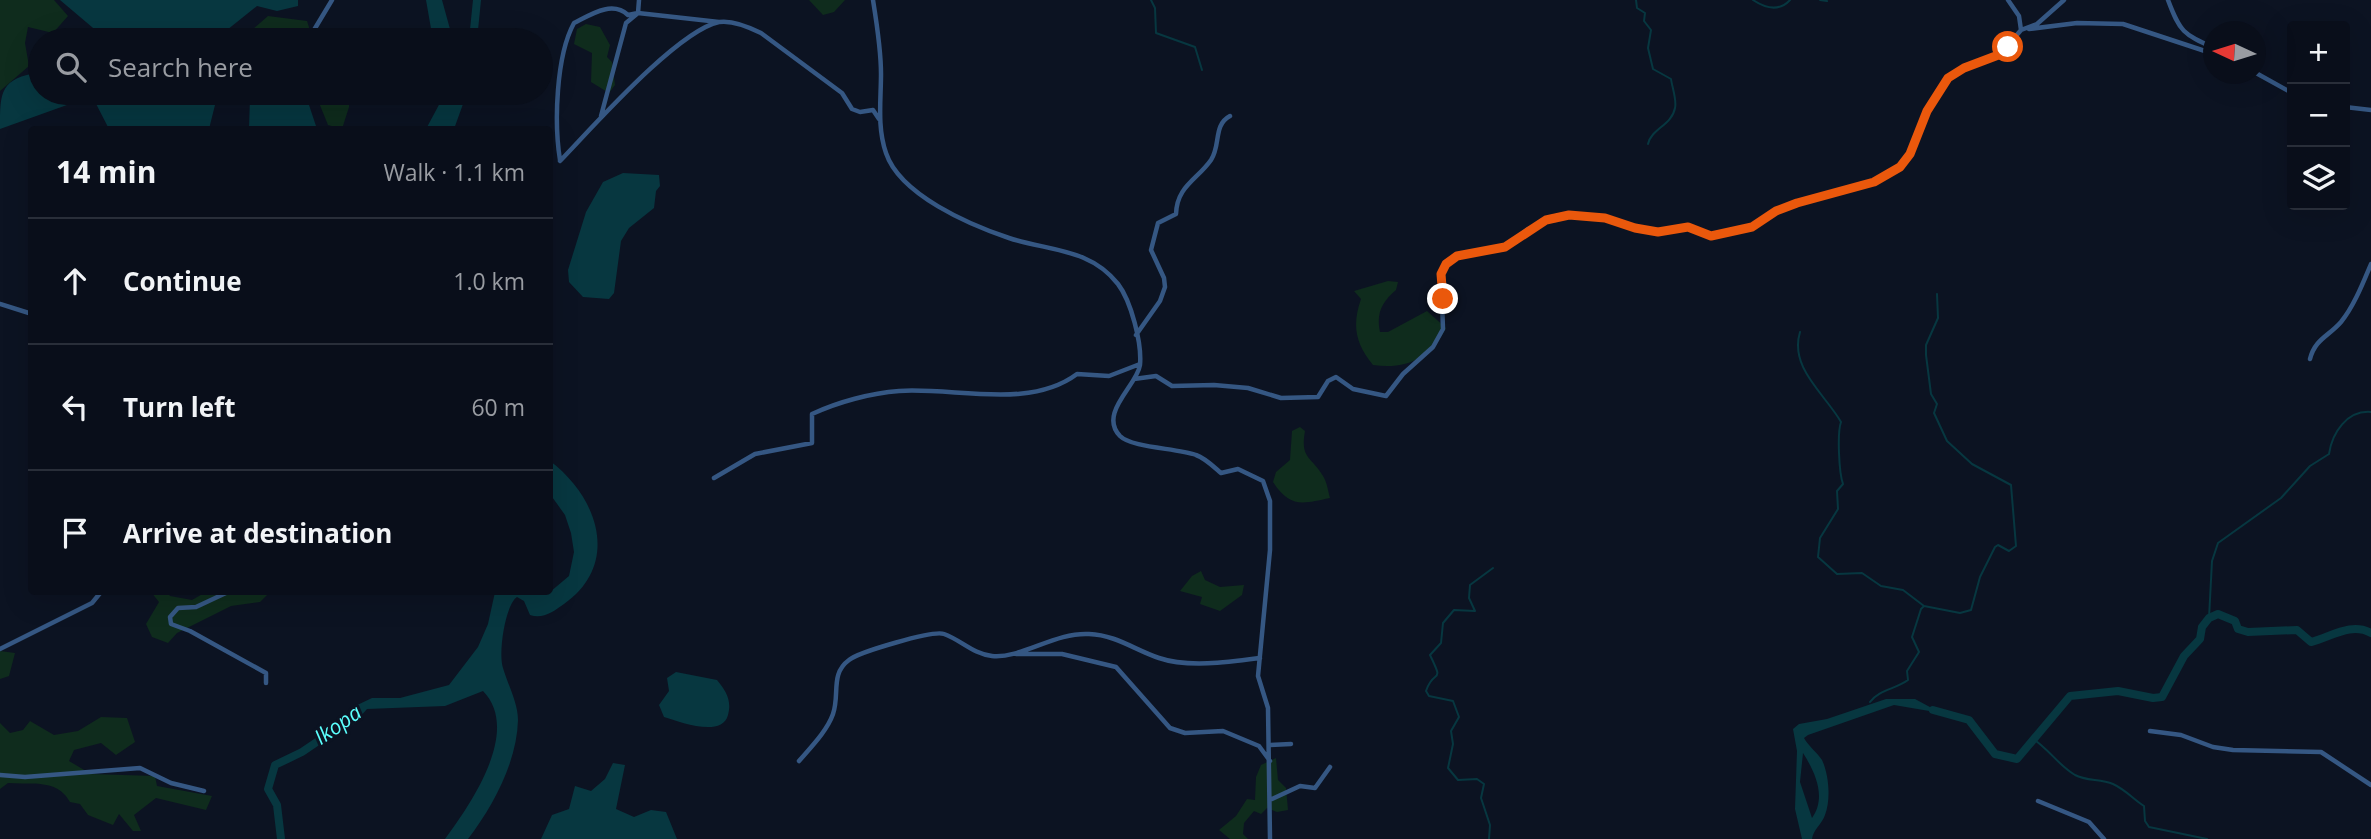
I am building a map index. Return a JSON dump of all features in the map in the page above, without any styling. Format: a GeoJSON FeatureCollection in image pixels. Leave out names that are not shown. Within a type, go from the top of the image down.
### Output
{"type":"FeatureCollection","features":[{"type":"Feature","properties":{"kind":"street"},"geometry":{"type":"LineString","coordinates":[[315,28],[332,0]]}},
{"type":"Feature","properties":{"kind":"street"},"geometry":{"type":"LineString","coordinates":[[601,117],[626,23],[638,13],[639,0]]}},
{"type":"Feature","properties":{"kind":"street"},"geometry":{"type":"LineString","coordinates":[[873,0],[880,47],[880,120],[886,154],[902,178],[934,206],[1009,238],[1060,250],[1102,266],[1120,286],[1133,312],[1140,365],[1134,379],[1120,398],[1115,429],[1131,444],[1156,445],[1199,455],[1221,473],[1238,469],[1263,481],[1270,501],[1270,550],[1267,605],[1258,676],[1268,708],[1270,839]]}},
{"type":"Feature","properties":{"kind":"street"},"geometry":{"type":"LineString","coordinates":[[2008,0],[2019,16],[2021,30]]}},
{"type":"Feature","properties":{"kind":"street"},"geometry":{"type":"LineString","coordinates":[[1134,379],[1156,376],[1172,386],[1248,388],[1281,398],[1318,397],[1328,381],[1336,377],[1353,389],[1386,396],[1403,374],[1433,347],[1443,329],[1441,274],[1446,264],[1457,256],[1505,247],[1528,229],[1546,220],[1569,215],[1605,218],[1658,232],[1688,227],[1711,236],[1752,227],[1776,211],[1797,203],[1861,187],[1900,167],[1910,154],[1927,111],[1948,78],[1964,68],[2001,54],[2021,30],[2037,24],[2064,0]]}},
{"type":"Feature","properties":{"kind":"street"},"geometry":{"type":"LineString","coordinates":[[2168,0],[2176,23],[2184,34],[2203,43]]}},
{"type":"Feature","properties":{"kind":"street"},"geometry":{"type":"LineString","coordinates":[[719,22],[682,41],[601,117],[560,161],[558,127],[566,38],[574,23],[611,7],[622,8],[628,15],[638,13],[719,22],[748,27],[761,33],[842,93],[852,109],[860,112],[873,110],[880,120]]}},
{"type":"Feature","properties":{"kind":"street"},"geometry":{"type":"LineString","coordinates":[[2021,30],[2077,23],[2123,24],[2203,50]]}},
{"type":"Feature","properties":{"kind":"street"},"geometry":{"type":"LineString","coordinates":[[2266,79],[2287,90]]}},
{"type":"Feature","properties":{"kind":"street"},"geometry":{"type":"LineString","coordinates":[[2350,108],[2371,110]]}},
{"type":"Feature","properties":{"kind":"street"},"geometry":{"type":"LineString","coordinates":[[2363,110],[2371,117]]}},
{"type":"Feature","properties":{"kind":"street"},"geometry":{"type":"LineString","coordinates":[[1136,336],[1160,302],[1165,286],[1151,250],[1158,223],[1176,214],[1176,201],[1181,191],[1210,161],[1221,123],[1230,116]]}},
{"type":"Feature","properties":{"kind":"street"},"geometry":{"type":"LineString","coordinates":[[2309,359],[2318,340],[2339,325],[2348,312],[2371,264]]}},
{"type":"Feature","properties":{"kind":"street"},"geometry":{"type":"LineString","coordinates":[[0,304],[28,313]]}},
{"type":"Feature","properties":{"kind":"street"},"geometry":{"type":"LineString","coordinates":[[714,478],[755,454],[812,443],[812,414],[831,405],[898,391],[1026,393],[1065,383],[1077,374],[1109,376],[1140,365]]}},
{"type":"Feature","properties":{"kind":"street"},"geometry":{"type":"LineString","coordinates":[[0,649],[92,603],[99,595]]}},
{"type":"Feature","properties":{"kind":"street"},"geometry":{"type":"LineString","coordinates":[[222,595],[196,607],[178,608],[170,617],[171,624],[190,631],[266,673],[266,683]]}},
{"type":"Feature","properties":{"kind":"street"},"geometry":{"type":"LineString","coordinates":[[799,761],[832,716],[837,675],[841,668],[868,649],[896,645],[936,632],[953,638],[974,651],[992,656],[1062,654],[1104,662],[1123,672],[1158,719],[1170,728],[1185,733],[1223,731],[1259,746],[1270,761]]}},
{"type":"Feature","properties":{"kind":"street"},"geometry":{"type":"LineString","coordinates":[[1008,655],[1058,638],[1093,634],[1124,641],[1160,659],[1216,662],[1259,658]]}},
{"type":"Feature","properties":{"kind":"street"},"geometry":{"type":"LineString","coordinates":[[2150,731],[2181,735],[2213,747],[2234,750],[2320,752],[2371,785]]}},
{"type":"Feature","properties":{"kind":"street"},"geometry":{"type":"LineString","coordinates":[[1270,745],[1290,744]]}},
{"type":"Feature","properties":{"kind":"street"},"geometry":{"type":"LineString","coordinates":[[1271,800],[1300,786],[1315,788],[1330,767]]}},
{"type":"Feature","properties":{"kind":"street"},"geometry":{"type":"LineString","coordinates":[[0,775],[25,777],[140,768],[171,782],[204,792]]}},
{"type":"Feature","properties":{"kind":"street"},"geometry":{"type":"LineString","coordinates":[[2038,801],[2089,822],[2104,839]]}},
{"type":"Feature","properties":{"kind":"shaded area"},"geometry":{"type":"Polygon","coordinates":[[[0,0],[54,0],[68,16],[57,28],[28,27],[25,43],[28,67],[0,91],[0,0]]]}},
{"type":"Feature","properties":{"kind":"shaded area"},"geometry":{"type":"Polygon","coordinates":[[[60,0],[298,0],[298,6],[277,11],[257,6],[230,28],[93,28],[60,0]]]}},
{"type":"Feature","properties":{"kind":"shaded area"},"geometry":{"type":"Polygon","coordinates":[[[426,0],[442,0],[450,28],[431,28],[426,0]]]}},
{"type":"Feature","properties":{"kind":"shaded area"},"geometry":{"type":"Polygon","coordinates":[[[809,0],[845,0],[834,12],[823,15],[809,0]]]}},
{"type":"Feature","properties":{"kind":"shaded area"},"geometry":{"type":"Polygon","coordinates":[[[268,16],[307,21],[309,28],[254,28],[268,16]]]}},
{"type":"Feature","properties":{"kind":"shaded area"},"geometry":{"type":"Polygon","coordinates":[[[586,24],[600,27],[610,45],[607,57],[612,62],[615,85],[609,93],[591,82],[592,53],[574,44],[577,29],[586,24]]]}},
{"type":"Feature","properties":{"kind":"shaded area"},"geometry":{"type":"Polygon","coordinates":[[[27,75],[28,105],[67,105],[0,129],[2,96],[5,89],[10,83],[27,75]]]}},
{"type":"Feature","properties":{"kind":"shaded area"},"geometry":{"type":"Polygon","coordinates":[[[97,105],[215,105],[210,126],[107,126],[97,105]]]}},
{"type":"Feature","properties":{"kind":"shaded area"},"geometry":{"type":"Polygon","coordinates":[[[250,105],[309,105],[316,126],[249,126],[250,105]]]}},
{"type":"Feature","properties":{"kind":"shaded area"},"geometry":{"type":"Polygon","coordinates":[[[320,105],[349,105],[343,126],[328,125],[320,105]]]}},
{"type":"Feature","properties":{"kind":"shaded area"},"geometry":{"type":"Polygon","coordinates":[[[439,105],[463,105],[455,126],[428,126],[439,105]]]}},
{"type":"Feature","properties":{"kind":"shaded area"},"geometry":{"type":"Polygon","coordinates":[[[623,173],[659,175],[660,186],[656,191],[654,208],[629,228],[621,241],[614,293],[609,299],[583,297],[569,282],[568,270],[586,212],[603,182],[623,173]]]}},
{"type":"Feature","properties":{"kind":"shaded area"},"geometry":{"type":"Polygon","coordinates":[[[1388,281],[1398,282],[1396,290],[1381,308],[1380,332],[1388,332],[1427,311],[1446,328],[1425,354],[1416,360],[1396,366],[1373,365],[1362,349],[1356,326],[1361,299],[1354,291],[1388,281]]]}},
{"type":"Feature","properties":{"kind":"shaded area"},"geometry":{"type":"Polygon","coordinates":[[[1300,427],[1305,431],[1305,452],[1324,478],[1330,498],[1297,502],[1285,496],[1273,482],[1276,472],[1290,460],[1292,431],[1300,427]]]}},
{"type":"Feature","properties":{"kind":"shaded area"},"geometry":{"type":"Polygon","coordinates":[[[553,464],[567,476],[591,512],[597,551],[593,570],[582,588],[548,614],[530,615],[524,601],[517,597],[513,602],[506,619],[501,652],[503,668],[518,714],[513,752],[495,798],[468,839],[445,839],[478,788],[495,746],[497,726],[494,707],[483,691],[445,706],[367,709],[350,728],[353,707],[372,698],[400,698],[449,685],[478,647],[488,624],[494,595],[553,595],[553,589],[569,576],[574,552],[565,515],[553,498],[553,464]]]}},
{"type":"Feature","properties":{"kind":"shaded area"},"geometry":{"type":"Polygon","coordinates":[[[1201,571],[1205,580],[1220,587],[1244,585],[1242,595],[1220,611],[1200,604],[1202,597],[1180,591],[1192,576],[1201,571]]]}},
{"type":"Feature","properties":{"kind":"shaded area"},"geometry":{"type":"Polygon","coordinates":[[[153,595],[192,600],[201,595],[267,595],[260,602],[231,606],[177,633],[168,643],[152,637],[146,624],[159,602],[153,595]]]}},
{"type":"Feature","properties":{"kind":"shaded area"},"geometry":{"type":"Polygon","coordinates":[[[0,651],[15,653],[9,676],[0,679],[0,651]]]}},
{"type":"Feature","properties":{"kind":"shaded area"},"geometry":{"type":"Polygon","coordinates":[[[676,672],[717,680],[729,700],[728,715],[724,722],[709,727],[664,717],[659,705],[669,691],[667,678],[676,672]]]}},
{"type":"Feature","properties":{"kind":"shaded area"},"geometry":{"type":"Polygon","coordinates":[[[1886,699],[1915,699],[1941,713],[1894,705],[1804,738],[1822,760],[1829,795],[1825,815],[1812,839],[1802,839],[1795,809],[1797,751],[1793,729],[1799,724],[1827,719],[1886,699]],[[1803,753],[1800,782],[1812,818],[1819,802],[1819,793],[1803,753]]]}},
{"type":"Feature","properties":{"kind":"shaded area"},"geometry":{"type":"Polygon","coordinates":[[[101,717],[127,718],[135,742],[116,755],[101,743],[74,750],[69,761],[91,774],[155,776],[157,786],[212,796],[206,810],[156,798],[134,815],[141,831],[133,831],[119,814],[113,825],[88,815],[80,804],[70,802],[65,794],[51,786],[8,783],[0,789],[0,723],[10,733],[23,730],[30,721],[54,735],[78,731],[101,717]]]}},
{"type":"Feature","properties":{"kind":"shaded area"},"geometry":{"type":"Polygon","coordinates":[[[1276,758],[1278,780],[1286,788],[1288,810],[1277,812],[1267,808],[1261,814],[1254,811],[1244,823],[1243,834],[1248,839],[1230,839],[1219,830],[1236,816],[1247,799],[1255,800],[1256,777],[1261,765],[1276,758]]]}},
{"type":"Feature","properties":{"kind":"shaded area"},"geometry":{"type":"Polygon","coordinates":[[[613,763],[625,765],[616,809],[634,817],[651,810],[666,812],[677,839],[541,839],[552,815],[569,809],[575,786],[591,791],[605,779],[613,763]]]}},
{"type":"Feature","properties":{"kind":"waterway","name":"Ikopa"},"geometry":{"type":"LineString","coordinates":[[474,28],[477,0]]}},
{"type":"Feature","properties":{"kind":"waterway"},"geometry":{"type":"LineString","coordinates":[[1151,0],[1155,8],[1156,33],[1195,47],[1202,70]]}},
{"type":"Feature","properties":{"kind":"waterway"},"geometry":{"type":"LineString","coordinates":[[1636,0],[1637,8],[1645,13],[1644,21],[1651,30],[1648,48],[1653,69],[1671,79],[1675,101],[1670,119],[1653,134],[1648,144]]}},
{"type":"Feature","properties":{"kind":"waterway"},"geometry":{"type":"LineString","coordinates":[[1753,0],[1772,8],[1790,0]]}},
{"type":"Feature","properties":{"kind":"waterway"},"geometry":{"type":"LineString","coordinates":[[1820,0],[1827,1]]}},
{"type":"Feature","properties":{"kind":"waterway"},"geometry":{"type":"LineString","coordinates":[[1870,702],[1908,680],[1907,671],[1919,652],[1912,637],[1921,609],[1924,606],[1960,613],[1971,610],[1980,577],[1995,547],[1998,545],[2009,551],[2016,546],[2011,485],[1972,464],[1947,441],[1934,413],[1937,404],[1931,394],[1926,345],[1938,318],[1937,294]]}},
{"type":"Feature","properties":{"kind":"waterway"},"geometry":{"type":"LineString","coordinates":[[1800,332],[1798,345],[1804,369],[1841,422],[1839,453],[1843,484],[1837,491],[1838,509],[1820,538],[1818,557],[1837,574],[1862,573],[1881,586],[1903,590],[1924,606]]}},
{"type":"Feature","properties":{"kind":"waterway"},"geometry":{"type":"LineString","coordinates":[[2209,618],[2212,561],[2218,543],[2281,498],[2310,466],[2329,454],[2333,438],[2342,424],[2362,412],[2371,412]]}},
{"type":"Feature","properties":{"kind":"waterway"},"geometry":{"type":"LineString","coordinates":[[1489,839],[1490,825],[1481,798],[1484,784],[1477,779],[1458,780],[1448,768],[1453,744],[1451,731],[1459,717],[1453,701],[1429,696],[1426,691],[1437,676],[1430,655],[1441,643],[1443,623],[1454,610],[1475,611],[1469,598],[1470,585],[1493,568]]}},
{"type":"Feature","properties":{"kind":"waterway"},"geometry":{"type":"LineString","coordinates":[[1933,710],[1969,720],[1995,754],[2017,759],[2070,696],[2118,691],[2153,698],[2162,697],[2184,656],[2200,639],[2202,627],[2209,618],[2218,614],[2235,621],[2238,629],[2248,632],[2297,630],[2311,642],[2348,630],[2371,633]]}},
{"type":"Feature","properties":{"kind":"waterway","name":"Ikopa"},"geometry":{"type":"LineString","coordinates":[[281,839],[277,805],[268,789],[275,765],[302,752],[358,714]]}},
{"type":"Feature","properties":{"kind":"waterway"},"geometry":{"type":"LineString","coordinates":[[2032,738],[2075,775],[2113,784],[2126,792],[2144,806],[2145,821],[2149,827],[2207,839]]}},
{"type":"Feature","properties":{"kind":"route"},"geometry":{"type":"LineString","coordinates":[[1443,299],[1440,283],[1446,264],[1457,256],[1505,247],[1528,229],[1546,220],[1569,215],[1605,218],[1658,232],[1688,227],[1711,236],[1744,226],[1752,227],[1776,211],[1797,203],[1874,182],[1900,167],[1910,154],[1920,135],[1927,111],[1948,78],[1964,68],[2001,54],[2008,47]]}}]}
